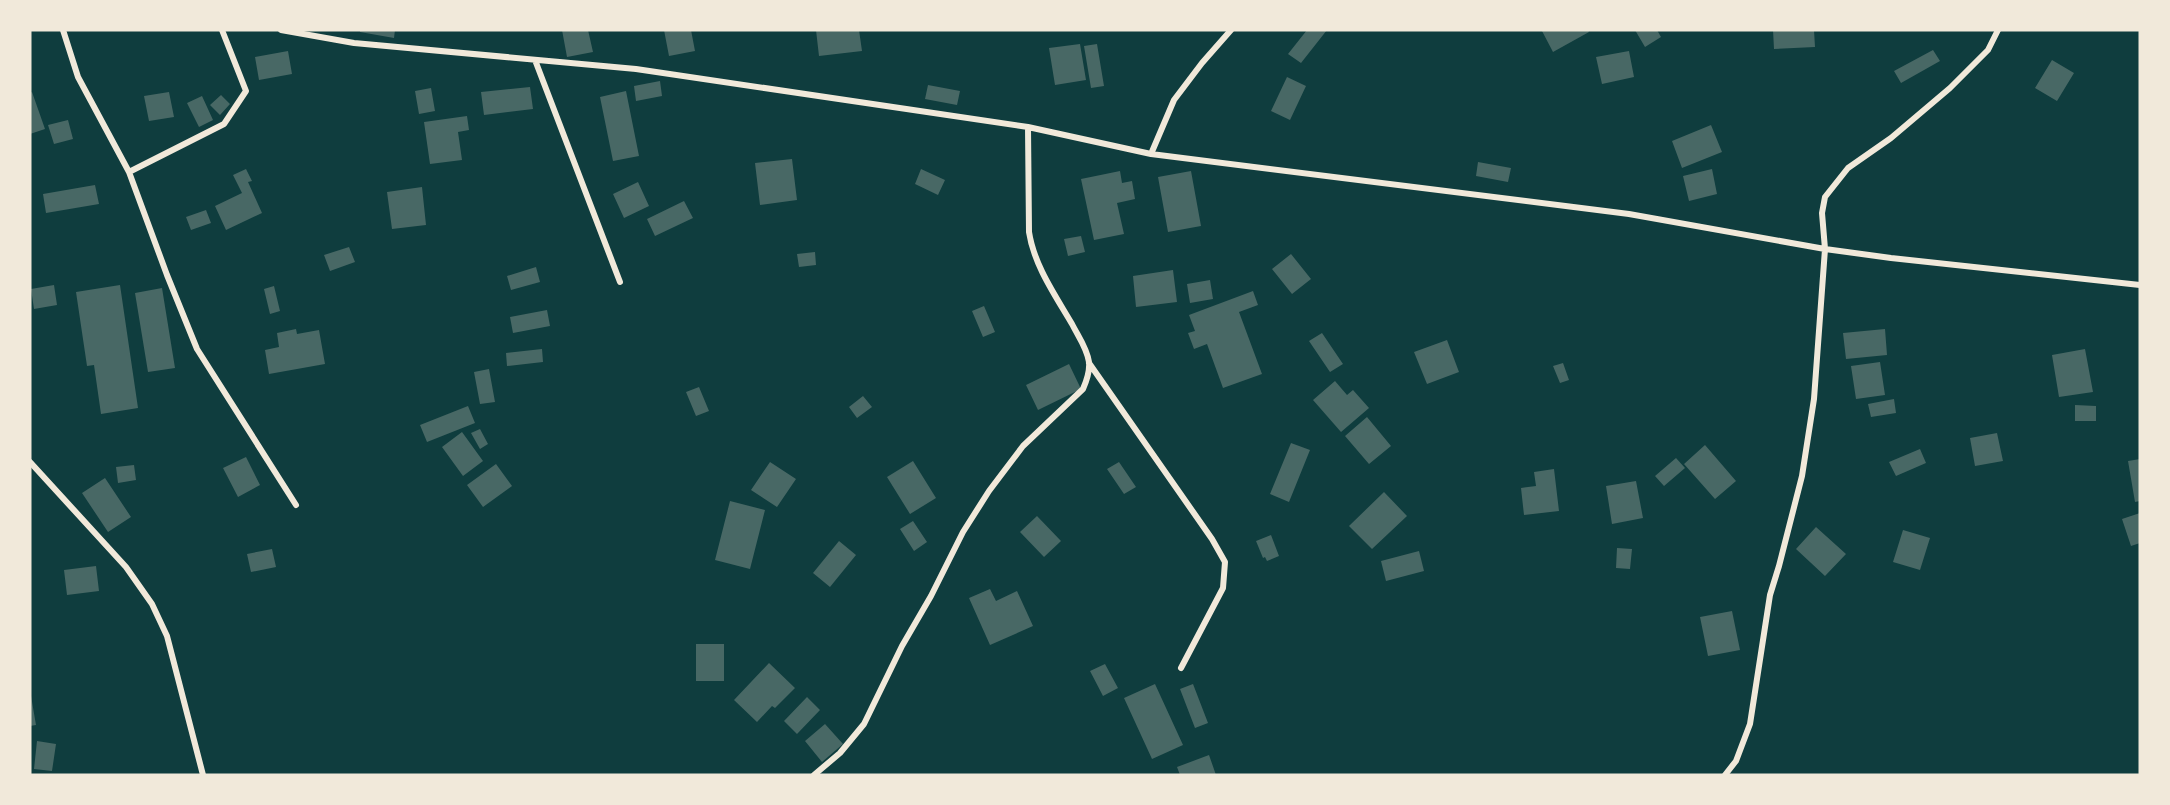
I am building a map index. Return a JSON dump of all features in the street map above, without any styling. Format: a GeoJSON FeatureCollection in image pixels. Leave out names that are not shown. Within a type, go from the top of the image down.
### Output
{"type":"FeatureCollection","features":[{"type":"Feature","properties":{"kind":"street"},"geometry":{"type":"LineString","coordinates":[[63,30],[78,77],[129,172],[197,349],[296,505]]}},
{"type":"Feature","properties":{"kind":"street"},"geometry":{"type":"LineString","coordinates":[[129,172],[224,124],[246,91],[222,30]]}},
{"type":"Feature","properties":{"kind":"street"},"geometry":{"type":"LineString","coordinates":[[281,30],[354,43],[636,69],[1028,127],[1151,154],[1629,214],[1825,249],[1891,258],[2140,285]]}},
{"type":"Feature","properties":{"kind":"street"},"geometry":{"type":"LineString","coordinates":[[1151,154],[1174,100],[1231,30]]}},
{"type":"Feature","properties":{"kind":"street"},"geometry":{"type":"LineString","coordinates":[[1725,775],[1736,761],[1750,724],[1770,595],[1802,476],[1814,399],[1825,249],[1822,213],[1826,197],[1848,168],[1891,138],[1950,88],[1988,50],[1998,30]]}},
{"type":"Feature","properties":{"kind":"street"},"geometry":{"type":"LineString","coordinates":[[535,60],[620,282]]}},
{"type":"Feature","properties":{"kind":"street"},"geometry":{"type":"LineString","coordinates":[[1028,127],[1029,232],[1031,247],[1039,266],[1083,345],[1089,363],[1212,539],[1225,562],[1223,588],[1181,668]]}},
{"type":"Feature","properties":{"kind":"street"},"geometry":{"type":"LineString","coordinates":[[814,775],[840,753],[864,724],[902,646],[931,596],[963,532],[1023,446],[1083,389],[1088,377],[1089,363]]}},
{"type":"Feature","properties":{"kind":"street"},"geometry":{"type":"LineString","coordinates":[[30,462],[126,567],[152,604],[167,636],[203,775]]}},
{"type":"Feature","properties":{"kind":"building"},"geometry":{"type":"Polygon","coordinates":[[[360,30],[395,30],[394,38],[360,32],[360,30]]]}},
{"type":"Feature","properties":{"kind":"building"},"geometry":{"type":"Polygon","coordinates":[[[562,30],[588,30],[593,52],[567,57],[562,30]]]}},
{"type":"Feature","properties":{"kind":"building"},"geometry":{"type":"Polygon","coordinates":[[[664,30],[691,30],[695,51],[669,56],[664,30]]]}},
{"type":"Feature","properties":{"kind":"building"},"geometry":{"type":"Polygon","coordinates":[[[816,30],[859,30],[862,51],[819,56],[816,30]]]}},
{"type":"Feature","properties":{"kind":"building"},"geometry":{"type":"Polygon","coordinates":[[[1307,30],[1327,30],[1301,63],[1288,54],[1307,30]]]}},
{"type":"Feature","properties":{"kind":"building"},"geometry":{"type":"Polygon","coordinates":[[[1588,30],[1589,32],[1553,52],[1542,31],[1588,30]]]}},
{"type":"Feature","properties":{"kind":"building"},"geometry":{"type":"Polygon","coordinates":[[[1635,30],[1657,30],[1661,37],[1645,47],[1635,30]]]}},
{"type":"Feature","properties":{"kind":"building"},"geometry":{"type":"Polygon","coordinates":[[[1773,30],[1814,30],[1815,47],[1774,49],[1773,30]]]}},
{"type":"Feature","properties":{"kind":"building"},"geometry":{"type":"Polygon","coordinates":[[[1080,44],[1086,80],[1055,85],[1049,48],[1080,44]]]}},
{"type":"Feature","properties":{"kind":"building"},"geometry":{"type":"Polygon","coordinates":[[[1097,44],[1104,86],[1091,88],[1084,46],[1097,44]]]}},
{"type":"Feature","properties":{"kind":"building"},"geometry":{"type":"Polygon","coordinates":[[[1933,50],[1940,61],[1901,83],[1894,71],[1933,50]]]}},
{"type":"Feature","properties":{"kind":"building"},"geometry":{"type":"Polygon","coordinates":[[[288,51],[292,74],[259,80],[255,57],[288,51]]]}},
{"type":"Feature","properties":{"kind":"building"},"geometry":{"type":"Polygon","coordinates":[[[1629,51],[1634,77],[1602,84],[1596,57],[1629,51]]]}},
{"type":"Feature","properties":{"kind":"building"},"geometry":{"type":"Polygon","coordinates":[[[2052,60],[2074,73],[2057,101],[2035,88],[2052,60]]]}},
{"type":"Feature","properties":{"kind":"building"},"geometry":{"type":"Polygon","coordinates":[[[1287,77],[1306,86],[1290,120],[1271,111],[1287,77]]]}},
{"type":"Feature","properties":{"kind":"building"},"geometry":{"type":"Polygon","coordinates":[[[660,81],[662,96],[636,101],[634,86],[660,81]]]}},
{"type":"Feature","properties":{"kind":"building"},"geometry":{"type":"Polygon","coordinates":[[[928,85],[960,91],[957,105],[925,99],[928,85]]]}},
{"type":"Feature","properties":{"kind":"building"},"geometry":{"type":"Polygon","coordinates":[[[530,87],[533,109],[484,115],[481,92],[530,87]]]}},
{"type":"Feature","properties":{"kind":"building"},"geometry":{"type":"Polygon","coordinates":[[[431,88],[435,111],[419,114],[415,91],[431,88]]]}},
{"type":"Feature","properties":{"kind":"building"},"geometry":{"type":"Polygon","coordinates":[[[626,91],[639,156],[613,161],[600,97],[626,91]]]}},
{"type":"Feature","properties":{"kind":"building"},"geometry":{"type":"Polygon","coordinates":[[[32,92],[45,129],[30,134],[30,93],[32,92]]]}},
{"type":"Feature","properties":{"kind":"building"},"geometry":{"type":"Polygon","coordinates":[[[169,92],[174,117],[149,121],[144,96],[169,92]]]}},
{"type":"Feature","properties":{"kind":"building"},"geometry":{"type":"Polygon","coordinates":[[[221,95],[230,104],[220,115],[210,105],[221,95]]]}},
{"type":"Feature","properties":{"kind":"building"},"geometry":{"type":"Polygon","coordinates":[[[202,96],[213,120],[199,127],[187,103],[202,96]]]}},
{"type":"Feature","properties":{"kind":"building"},"geometry":{"type":"Polygon","coordinates":[[[467,116],[469,130],[458,132],[462,160],[430,164],[424,122],[467,116]]]}},
{"type":"Feature","properties":{"kind":"building"},"geometry":{"type":"Polygon","coordinates":[[[68,120],[73,139],[54,144],[48,125],[68,120]]]}},
{"type":"Feature","properties":{"kind":"building"},"geometry":{"type":"Polygon","coordinates":[[[1711,125],[1722,152],[1682,168],[1672,141],[1711,125]]]}},
{"type":"Feature","properties":{"kind":"building"},"geometry":{"type":"Polygon","coordinates":[[[792,159],[797,200],[760,205],[755,163],[792,159]]]}},
{"type":"Feature","properties":{"kind":"building"},"geometry":{"type":"Polygon","coordinates":[[[1478,162],[1511,168],[1508,182],[1476,176],[1478,162]]]}},
{"type":"Feature","properties":{"kind":"building"},"geometry":{"type":"Polygon","coordinates":[[[246,169],[252,181],[248,182],[262,213],[226,230],[215,206],[242,193],[233,175],[246,169]]]}},
{"type":"Feature","properties":{"kind":"building"},"geometry":{"type":"Polygon","coordinates":[[[921,169],[945,180],[938,195],[915,184],[921,169]]]}},
{"type":"Feature","properties":{"kind":"building"},"geometry":{"type":"Polygon","coordinates":[[[1712,169],[1717,194],[1689,201],[1683,176],[1712,169]]]}},
{"type":"Feature","properties":{"kind":"building"},"geometry":{"type":"Polygon","coordinates":[[[1120,171],[1122,183],[1132,181],[1135,199],[1117,203],[1124,234],[1094,240],[1081,179],[1120,171]]]}},
{"type":"Feature","properties":{"kind":"building"},"geometry":{"type":"Polygon","coordinates":[[[1191,171],[1201,226],[1168,232],[1158,177],[1191,171]]]}},
{"type":"Feature","properties":{"kind":"building"},"geometry":{"type":"Polygon","coordinates":[[[638,182],[649,206],[624,218],[613,194],[638,182]]]}},
{"type":"Feature","properties":{"kind":"building"},"geometry":{"type":"Polygon","coordinates":[[[95,185],[99,204],[46,213],[43,194],[95,185]]]}},
{"type":"Feature","properties":{"kind":"building"},"geometry":{"type":"Polygon","coordinates":[[[422,187],[426,225],[392,229],[387,192],[422,187]]]}},
{"type":"Feature","properties":{"kind":"building"},"geometry":{"type":"Polygon","coordinates":[[[684,201],[693,218],[655,236],[647,219],[684,201]]]}},
{"type":"Feature","properties":{"kind":"building"},"geometry":{"type":"Polygon","coordinates":[[[206,210],[211,223],[191,230],[186,217],[206,210]]]}},
{"type":"Feature","properties":{"kind":"building"},"geometry":{"type":"Polygon","coordinates":[[[1081,236],[1085,252],[1068,256],[1064,239],[1081,236]]]}},
{"type":"Feature","properties":{"kind":"building"},"geometry":{"type":"Polygon","coordinates":[[[349,247],[355,262],[330,271],[324,255],[349,247]]]}},
{"type":"Feature","properties":{"kind":"building"},"geometry":{"type":"Polygon","coordinates":[[[815,252],[816,265],[799,267],[797,254],[815,252]]]}},
{"type":"Feature","properties":{"kind":"building"},"geometry":{"type":"Polygon","coordinates":[[[1291,254],[1311,279],[1292,294],[1272,269],[1291,254]]]}},
{"type":"Feature","properties":{"kind":"building"},"geometry":{"type":"Polygon","coordinates":[[[536,267],[540,282],[511,290],[507,276],[536,267]]]}},
{"type":"Feature","properties":{"kind":"building"},"geometry":{"type":"Polygon","coordinates":[[[1173,270],[1177,302],[1136,307],[1133,276],[1173,270]]]}},
{"type":"Feature","properties":{"kind":"building"},"geometry":{"type":"Polygon","coordinates":[[[1210,280],[1213,299],[1190,303],[1187,284],[1210,280]]]}},
{"type":"Feature","properties":{"kind":"building"},"geometry":{"type":"Polygon","coordinates":[[[54,285],[57,305],[34,309],[31,289],[54,285]]]}},
{"type":"Feature","properties":{"kind":"building"},"geometry":{"type":"Polygon","coordinates":[[[120,285],[138,408],[101,414],[94,365],[87,366],[76,292],[120,285]]]}},
{"type":"Feature","properties":{"kind":"building"},"geometry":{"type":"Polygon","coordinates":[[[274,286],[280,311],[270,314],[264,289],[274,286]]]}},
{"type":"Feature","properties":{"kind":"building"},"geometry":{"type":"Polygon","coordinates":[[[162,288],[175,368],[148,372],[135,293],[162,288]]]}},
{"type":"Feature","properties":{"kind":"building"},"geometry":{"type":"Polygon","coordinates":[[[1253,291],[1258,305],[1239,312],[1262,374],[1223,388],[1207,344],[1194,349],[1188,333],[1195,331],[1189,315],[1253,291]]]}},
{"type":"Feature","properties":{"kind":"building"},"geometry":{"type":"Polygon","coordinates":[[[984,306],[995,332],[983,337],[972,311],[984,306]]]}},
{"type":"Feature","properties":{"kind":"building"},"geometry":{"type":"Polygon","coordinates":[[[547,310],[550,326],[513,333],[510,317],[547,310]]]}},
{"type":"Feature","properties":{"kind":"building"},"geometry":{"type":"Polygon","coordinates":[[[296,329],[297,334],[319,330],[325,364],[269,374],[265,350],[279,347],[277,333],[296,329]]]}},
{"type":"Feature","properties":{"kind":"building"},"geometry":{"type":"Polygon","coordinates":[[[1885,329],[1887,355],[1846,359],[1843,333],[1885,329]]]}},
{"type":"Feature","properties":{"kind":"building"},"geometry":{"type":"Polygon","coordinates":[[[1322,333],[1343,364],[1330,372],[1309,341],[1322,333]]]}},
{"type":"Feature","properties":{"kind":"building"},"geometry":{"type":"Polygon","coordinates":[[[1447,340],[1459,372],[1427,384],[1414,352],[1447,340]]]}},
{"type":"Feature","properties":{"kind":"building"},"geometry":{"type":"Polygon","coordinates":[[[542,349],[543,362],[507,366],[506,353],[542,349]]]}},
{"type":"Feature","properties":{"kind":"building"},"geometry":{"type":"Polygon","coordinates":[[[2085,349],[2093,392],[2059,397],[2052,355],[2085,349]]]}},
{"type":"Feature","properties":{"kind":"building"},"geometry":{"type":"Polygon","coordinates":[[[1880,362],[1885,395],[1856,399],[1851,366],[1880,362]]]}},
{"type":"Feature","properties":{"kind":"building"},"geometry":{"type":"Polygon","coordinates":[[[1563,363],[1569,380],[1560,383],[1553,366],[1563,363]]]}},
{"type":"Feature","properties":{"kind":"building"},"geometry":{"type":"Polygon","coordinates":[[[1069,364],[1081,389],[1038,410],[1026,385],[1069,364]]]}},
{"type":"Feature","properties":{"kind":"building"},"geometry":{"type":"Polygon","coordinates":[[[489,369],[495,402],[480,404],[474,372],[489,369]]]}},
{"type":"Feature","properties":{"kind":"building"},"geometry":{"type":"Polygon","coordinates":[[[1335,381],[1347,395],[1353,390],[1369,408],[1341,432],[1313,400],[1335,381]]]}},
{"type":"Feature","properties":{"kind":"building"},"geometry":{"type":"Polygon","coordinates":[[[699,387],[709,411],[696,416],[686,392],[699,387]]]}},
{"type":"Feature","properties":{"kind":"building"},"geometry":{"type":"Polygon","coordinates":[[[863,396],[872,407],[857,418],[849,407],[863,396]]]}},
{"type":"Feature","properties":{"kind":"building"},"geometry":{"type":"Polygon","coordinates":[[[1894,399],[1896,413],[1871,417],[1868,404],[1894,399]]]}},
{"type":"Feature","properties":{"kind":"building"},"geometry":{"type":"Polygon","coordinates":[[[2075,405],[2096,406],[2096,421],[2075,421],[2075,405]]]}},
{"type":"Feature","properties":{"kind":"building"},"geometry":{"type":"Polygon","coordinates":[[[468,406],[475,423],[427,442],[420,425],[468,406]]]}},
{"type":"Feature","properties":{"kind":"building"},"geometry":{"type":"Polygon","coordinates":[[[1367,417],[1391,446],[1369,464],[1345,436],[1367,417]]]}},
{"type":"Feature","properties":{"kind":"building"},"geometry":{"type":"Polygon","coordinates":[[[480,429],[488,444],[480,449],[471,433],[480,429]]]}},
{"type":"Feature","properties":{"kind":"building"},"geometry":{"type":"Polygon","coordinates":[[[462,432],[483,461],[463,476],[442,447],[462,432]]]}},
{"type":"Feature","properties":{"kind":"building"},"geometry":{"type":"Polygon","coordinates":[[[1997,433],[2003,461],[1975,466],[1970,438],[1997,433]]]}},
{"type":"Feature","properties":{"kind":"building"},"geometry":{"type":"Polygon","coordinates":[[[1291,443],[1310,450],[1289,502],[1270,494],[1291,443]]]}},
{"type":"Feature","properties":{"kind":"building"},"geometry":{"type":"Polygon","coordinates":[[[1705,445],[1736,481],[1715,499],[1684,464],[1705,445]]]}},
{"type":"Feature","properties":{"kind":"building"},"geometry":{"type":"Polygon","coordinates":[[[1920,449],[1926,463],[1896,476],[1889,462],[1920,449]]]}},
{"type":"Feature","properties":{"kind":"building"},"geometry":{"type":"Polygon","coordinates":[[[246,457],[260,485],[238,497],[223,468],[246,457]]]}},
{"type":"Feature","properties":{"kind":"building"},"geometry":{"type":"Polygon","coordinates":[[[1676,458],[1685,468],[1664,486],[1655,476],[1676,458]]]}},
{"type":"Feature","properties":{"kind":"building"},"geometry":{"type":"Polygon","coordinates":[[[2140,459],[2140,501],[2135,502],[2128,461],[2140,459]]]}},
{"type":"Feature","properties":{"kind":"building"},"geometry":{"type":"Polygon","coordinates":[[[913,461],[936,498],[910,514],[887,477],[913,461]]]}},
{"type":"Feature","properties":{"kind":"building"},"geometry":{"type":"Polygon","coordinates":[[[770,462],[796,479],[777,507],[751,490],[770,462]]]}},
{"type":"Feature","properties":{"kind":"building"},"geometry":{"type":"Polygon","coordinates":[[[1119,462],[1136,487],[1124,494],[1107,469],[1119,462]]]}},
{"type":"Feature","properties":{"kind":"building"},"geometry":{"type":"Polygon","coordinates":[[[496,464],[512,486],[483,507],[467,485],[496,464]]]}},
{"type":"Feature","properties":{"kind":"building"},"geometry":{"type":"Polygon","coordinates":[[[134,465],[136,480],[118,483],[116,467],[134,465]]]}},
{"type":"Feature","properties":{"kind":"building"},"geometry":{"type":"Polygon","coordinates":[[[1554,469],[1559,511],[1524,515],[1521,488],[1536,486],[1534,472],[1554,469]]]}},
{"type":"Feature","properties":{"kind":"building"},"geometry":{"type":"Polygon","coordinates":[[[105,478],[131,517],[108,532],[82,493],[105,478]]]}},
{"type":"Feature","properties":{"kind":"building"},"geometry":{"type":"Polygon","coordinates":[[[1636,481],[1643,518],[1612,524],[1606,486],[1636,481]]]}},
{"type":"Feature","properties":{"kind":"building"},"geometry":{"type":"Polygon","coordinates":[[[1384,492],[1407,516],[1372,549],[1349,526],[1384,492]]]}},
{"type":"Feature","properties":{"kind":"building"},"geometry":{"type":"Polygon","coordinates":[[[730,501],[765,510],[750,569],[715,560],[730,501]]]}},
{"type":"Feature","properties":{"kind":"building"},"geometry":{"type":"Polygon","coordinates":[[[2140,513],[2140,543],[2131,546],[2122,519],[2140,513]]]}},
{"type":"Feature","properties":{"kind":"building"},"geometry":{"type":"Polygon","coordinates":[[[1037,516],[1061,541],[1044,557],[1020,532],[1037,516]]]}},
{"type":"Feature","properties":{"kind":"building"},"geometry":{"type":"Polygon","coordinates":[[[913,521],[927,542],[914,551],[900,529],[913,521]]]}},
{"type":"Feature","properties":{"kind":"building"},"geometry":{"type":"Polygon","coordinates":[[[1816,527],[1846,554],[1825,576],[1796,549],[1816,527]]]}},
{"type":"Feature","properties":{"kind":"building"},"geometry":{"type":"Polygon","coordinates":[[[1903,530],[1930,538],[1920,570],[1893,562],[1903,530]]]}},
{"type":"Feature","properties":{"kind":"building"},"geometry":{"type":"Polygon","coordinates":[[[1271,535],[1279,556],[1267,561],[1265,557],[1263,558],[1256,541],[1271,535]]]}},
{"type":"Feature","properties":{"kind":"building"},"geometry":{"type":"Polygon","coordinates":[[[839,541],[856,555],[830,587],[813,573],[839,541]]]}},
{"type":"Feature","properties":{"kind":"building"},"geometry":{"type":"Polygon","coordinates":[[[1617,548],[1632,549],[1630,569],[1616,568],[1617,548]]]}},
{"type":"Feature","properties":{"kind":"building"},"geometry":{"type":"Polygon","coordinates":[[[272,549],[276,567],[251,572],[247,554],[272,549]]]}},
{"type":"Feature","properties":{"kind":"building"},"geometry":{"type":"Polygon","coordinates":[[[1419,551],[1424,571],[1386,581],[1381,561],[1419,551]]]}},
{"type":"Feature","properties":{"kind":"building"},"geometry":{"type":"Polygon","coordinates":[[[96,566],[99,591],[67,595],[64,570],[96,566]]]}},
{"type":"Feature","properties":{"kind":"building"},"geometry":{"type":"Polygon","coordinates":[[[990,589],[996,601],[1017,591],[1033,626],[990,645],[969,598],[990,589]]]}},
{"type":"Feature","properties":{"kind":"building"},"geometry":{"type":"Polygon","coordinates":[[[1732,611],[1740,650],[1708,656],[1700,617],[1732,611]]]}},
{"type":"Feature","properties":{"kind":"building"},"geometry":{"type":"Polygon","coordinates":[[[696,644],[724,644],[724,681],[696,681],[696,644]]]}},
{"type":"Feature","properties":{"kind":"building"},"geometry":{"type":"Polygon","coordinates":[[[769,663],[795,688],[775,708],[772,706],[757,722],[734,700],[769,663]]]}},
{"type":"Feature","properties":{"kind":"building"},"geometry":{"type":"Polygon","coordinates":[[[1105,664],[1118,688],[1103,696],[1090,671],[1105,664]]]}},
{"type":"Feature","properties":{"kind":"building"},"geometry":{"type":"Polygon","coordinates":[[[1155,684],[1183,745],[1152,759],[1124,698],[1155,684]]]}},
{"type":"Feature","properties":{"kind":"building"},"geometry":{"type":"Polygon","coordinates":[[[1193,684],[1208,723],[1195,728],[1180,689],[1193,684]]]}},
{"type":"Feature","properties":{"kind":"building"},"geometry":{"type":"Polygon","coordinates":[[[30,690],[36,725],[30,726],[30,690]]]}},
{"type":"Feature","properties":{"kind":"building"},"geometry":{"type":"Polygon","coordinates":[[[807,697],[820,710],[797,734],[784,721],[807,697]]]}},
{"type":"Feature","properties":{"kind":"building"},"geometry":{"type":"Polygon","coordinates":[[[825,724],[843,744],[822,762],[805,741],[825,724]]]}},
{"type":"Feature","properties":{"kind":"building"},"geometry":{"type":"Polygon","coordinates":[[[37,741],[56,744],[52,771],[34,769],[37,741]]]}},
{"type":"Feature","properties":{"kind":"building"},"geometry":{"type":"Polygon","coordinates":[[[1209,755],[1216,775],[1180,775],[1177,767],[1209,755]]]}}]}
